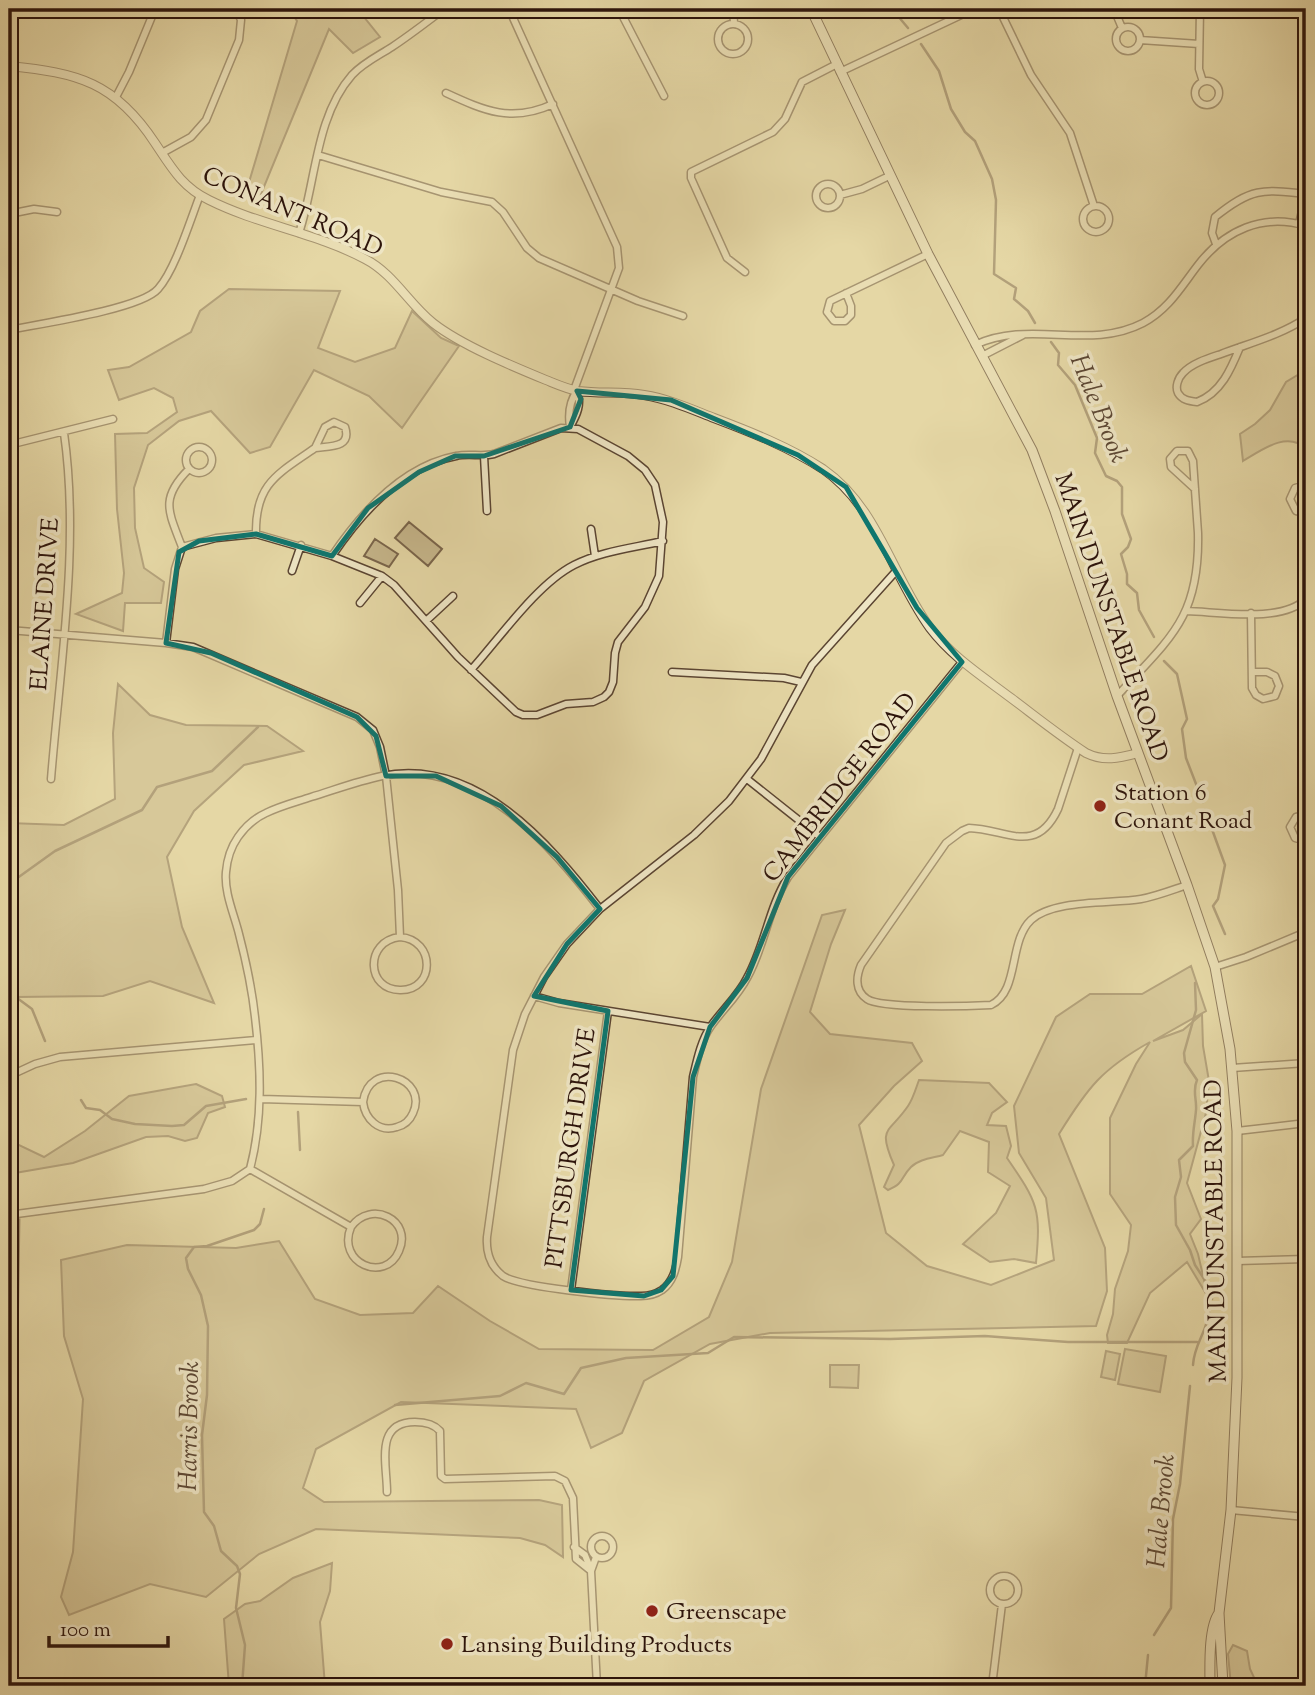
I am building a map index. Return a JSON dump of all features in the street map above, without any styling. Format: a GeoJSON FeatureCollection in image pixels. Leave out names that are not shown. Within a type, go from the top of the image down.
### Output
{"type":"FeatureCollection","features":[{"type":"Feature","properties":{"kind":"main road","name":"MAIN DUNSTABLE ROAD"},"geometry":{"type":"LineString","coordinates":[[811,9],[889,176],[1019,425],[1043,477],[1117,696],[1215,967],[1232,1068],[1237,1130],[1237,1378],[1231,1510],[1219,1614],[1222,1622],[1223,1686]]}},
{"type":"Feature","properties":{"kind":"main road","name":"MAIN DUNSTABLE ROAD"},"geometry":{"type":"LineString","coordinates":[[1210,1686],[1212,1642],[1215,1619],[1219,1614]]}},
{"type":"Feature","properties":{"kind":"street"},"geometry":{"type":"LineString","coordinates":[[116,97],[155,9]]}},
{"type":"Feature","properties":{"kind":"street"},"geometry":{"type":"LineString","coordinates":[[162,153],[191,137],[206,120],[239,40],[241,20],[236,9]]}},
{"type":"Feature","properties":{"kind":"street"},"geometry":{"type":"LineString","coordinates":[[299,233],[318,155],[335,104],[353,74],[444,9]]}},
{"type":"Feature","properties":{"kind":"street"},"geometry":{"type":"LineString","coordinates":[[509,9],[617,247],[619,268],[572,400],[568,416],[570,427]]}},
{"type":"Feature","properties":{"kind":"street"},"geometry":{"type":"LineString","coordinates":[[619,9],[664,96]]}},
{"type":"Feature","properties":{"kind":"street"},"geometry":{"type":"LineString","coordinates":[[733,9],[734,23]]}},
{"type":"Feature","properties":{"kind":"street"},"geometry":{"type":"LineString","coordinates":[[745,272],[727,258],[691,178],[691,172],[773,132],[785,119],[802,82],[974,9]]}},
{"type":"Feature","properties":{"kind":"street"},"geometry":{"type":"LineString","coordinates":[[999,9],[1035,82],[1070,133],[1094,206]]}},
{"type":"Feature","properties":{"kind":"street"},"geometry":{"type":"LineString","coordinates":[[1114,9],[1122,28]]}},
{"type":"Feature","properties":{"kind":"street"},"geometry":{"type":"LineString","coordinates":[[1200,9],[1200,74],[1203,82]]}},
{"type":"Feature","properties":{"kind":"street"},"geometry":{"type":"LineString","coordinates":[[734,23],[743,26],[748,39],[742,51],[732,54],[719,46],[718,35],[723,26],[734,23]]}},
{"type":"Feature","properties":{"kind":"street"},"geometry":{"type":"LineString","coordinates":[[1128,26],[1135,29],[1140,40],[1133,50],[1127,51],[1121,49],[1116,38],[1122,28],[1128,26]]}},
{"type":"Feature","properties":{"kind":"street"},"geometry":{"type":"LineString","coordinates":[[1140,40],[1199,44]]}},
{"type":"Feature","properties":{"kind":"street","name":"CONANT ROAD"},"geometry":{"type":"LineString","coordinates":[[9,66],[63,73],[90,82],[116,97],[136,117],[179,180],[200,195],[245,215],[365,258],[394,280],[417,309],[445,332],[545,379],[576,390],[643,394],[671,400],[749,431],[823,470],[852,494],[932,631],[962,662],[1077,748],[1094,757],[1121,758],[1138,753]]}},
{"type":"Feature","properties":{"kind":"street"},"geometry":{"type":"LineString","coordinates":[[446,93],[498,113],[525,114],[553,104]]}},
{"type":"Feature","properties":{"kind":"street"},"geometry":{"type":"LineString","coordinates":[[318,155],[441,192],[492,202],[503,212],[533,253],[612,289],[683,316]]}},
{"type":"Feature","properties":{"kind":"street"},"geometry":{"type":"LineString","coordinates":[[840,195],[856,192],[889,176]]}},
{"type":"Feature","properties":{"kind":"street"},"geometry":{"type":"LineString","coordinates":[[826,184],[834,185],[840,195],[838,203],[831,208],[819,206],[815,198],[817,190],[826,184]]}},
{"type":"Feature","properties":{"kind":"street"},"geometry":{"type":"LineString","coordinates":[[975,345],[1003,335],[1052,333],[1095,336],[1136,326],[1165,308],[1216,244],[1234,232],[1259,222],[1303,225],[1306,194],[1265,190],[1242,198],[1215,217],[1212,233],[1216,244]]}},
{"type":"Feature","properties":{"kind":"street"},"geometry":{"type":"LineString","coordinates":[[9,330],[131,303],[156,292],[167,276],[200,195]]}},
{"type":"Feature","properties":{"kind":"street"},"geometry":{"type":"LineString","coordinates":[[1094,206],[1102,207],[1109,218],[1107,226],[1100,231],[1092,231],[1084,222],[1087,210],[1094,206]]}},
{"type":"Feature","properties":{"kind":"street"},"geometry":{"type":"LineString","coordinates":[[9,214],[34,209],[57,212]]}},
{"type":"Feature","properties":{"kind":"street"},"geometry":{"type":"LineString","coordinates":[[846,293],[851,315],[845,321],[834,321],[827,312],[828,304],[846,293],[928,254]]}},
{"type":"Feature","properties":{"kind":"street"},"geometry":{"type":"LineString","coordinates":[[1240,347],[1228,375],[1210,394],[1196,402],[1184,400],[1180,396],[1177,385],[1183,373],[1204,361],[1240,347],[1282,331],[1306,318]]}},
{"type":"Feature","properties":{"kind":"street"},"geometry":{"type":"LineString","coordinates":[[982,356],[1023,335]]}},
{"type":"Feature","properties":{"kind":"street"},"geometry":{"type":"LineString","coordinates":[[9,429],[10,444],[113,419]]}},
{"type":"Feature","properties":{"kind":"street"},"geometry":{"type":"LineString","coordinates":[[256,534],[257,512],[267,486],[277,475],[315,448],[342,444],[347,435],[345,427],[337,422],[329,423],[315,448]]}},
{"type":"Feature","properties":{"kind":"street"},"geometry":{"type":"LineString","coordinates":[[182,547],[216,538],[256,534],[301,545],[382,576],[394,585],[471,670],[516,712],[537,715],[566,704],[587,703],[604,697],[612,688],[618,642],[645,607],[656,584],[661,567],[663,522],[658,495],[645,470],[617,449],[570,427],[554,430],[484,456],[455,456],[403,481],[359,517],[332,556]]}},
{"type":"Feature","properties":{"kind":"street","name":"ELAINE DRIVE"},"geometry":{"type":"LineString","coordinates":[[51,779],[70,530],[64,433]]}},
{"type":"Feature","properties":{"kind":"street"},"geometry":{"type":"LineString","coordinates":[[200,447],[208,451],[212,461],[208,470],[198,474],[189,470],[186,458],[191,450],[200,447]]}},
{"type":"Feature","properties":{"kind":"street"},"geometry":{"type":"LineString","coordinates":[[1117,696],[1171,638],[1187,611],[1194,587],[1198,552],[1195,489],[1193,457],[1184,450],[1177,451],[1170,459],[1171,467],[1195,489]]}},
{"type":"Feature","properties":{"kind":"street"},"geometry":{"type":"LineString","coordinates":[[484,456],[487,511]]}},
{"type":"Feature","properties":{"kind":"street"},"geometry":{"type":"LineString","coordinates":[[166,643],[174,569],[182,547],[172,523],[169,500],[174,486],[189,470]]}},
{"type":"Feature","properties":{"kind":"street"},"geometry":{"type":"LineString","coordinates":[[1306,485],[1296,488],[1290,499],[1296,511],[1306,513]]}},
{"type":"Feature","properties":{"kind":"street"},"geometry":{"type":"LineString","coordinates":[[591,529],[595,556]]}},
{"type":"Feature","properties":{"kind":"street"},"geometry":{"type":"LineString","coordinates":[[471,670],[551,580],[570,567],[595,556],[663,541]]}},
{"type":"Feature","properties":{"kind":"street"},"geometry":{"type":"LineString","coordinates":[[292,571],[301,545]]}},
{"type":"Feature","properties":{"kind":"street","name":"CAMBRIDGE ROAD"},"geometry":{"type":"LineString","coordinates":[[897,570],[823,652],[801,682],[767,747],[729,801],[694,835],[600,909],[567,944],[534,996],[519,1029],[512,1059],[487,1248],[493,1265],[505,1278],[524,1284],[644,1296],[662,1290],[673,1276],[679,1248],[693,1077],[710,1027],[736,997],[747,978],[781,888],[962,662]]}},
{"type":"Feature","properties":{"kind":"street"},"geometry":{"type":"LineString","coordinates":[[360,603],[382,576]]}},
{"type":"Feature","properties":{"kind":"street"},"geometry":{"type":"LineString","coordinates":[[426,621],[453,596]]}},
{"type":"Feature","properties":{"kind":"street"},"geometry":{"type":"LineString","coordinates":[[1187,611],[1281,613],[1300,606],[1306,599]]}},
{"type":"Feature","properties":{"kind":"street"},"geometry":{"type":"LineString","coordinates":[[1251,613],[1252,688],[1256,695],[1265,699],[1275,695],[1279,685],[1275,676],[1267,672],[1252,672]]}},
{"type":"Feature","properties":{"kind":"street"},"geometry":{"type":"LineString","coordinates":[[9,630],[193,647],[368,724],[376,736],[386,776],[400,937]]}},
{"type":"Feature","properties":{"kind":"street"},"geometry":{"type":"LineString","coordinates":[[672,672],[785,678],[801,682]]}},
{"type":"Feature","properties":{"kind":"street"},"geometry":{"type":"LineString","coordinates":[[1077,748],[1058,809],[1041,831],[1020,838],[969,828],[946,843],[861,965],[857,981],[862,994],[880,1004],[992,1005],[1007,989],[1021,935],[1036,916],[1055,909],[1144,899],[1187,885]]}},
{"type":"Feature","properties":{"kind":"street"},"geometry":{"type":"LineString","coordinates":[[9,1552],[12,1214],[204,1189],[232,1181],[250,1169],[261,1099],[257,1040],[246,964],[226,872],[229,854],[244,831],[265,813],[337,789],[386,776],[436,776],[468,788],[501,806],[557,857],[600,909]]}},
{"type":"Feature","properties":{"kind":"street"},"geometry":{"type":"LineString","coordinates":[[747,779],[820,837]]}},
{"type":"Feature","properties":{"kind":"street"},"geometry":{"type":"LineString","coordinates":[[1306,815],[1294,819],[1290,830],[1297,839],[1306,841]]}},
{"type":"Feature","properties":{"kind":"street"},"geometry":{"type":"LineString","coordinates":[[1215,967],[1306,932]]}},
{"type":"Feature","properties":{"kind":"street"},"geometry":{"type":"LineString","coordinates":[[400,937],[413,940],[421,946],[427,963],[426,972],[418,983],[401,990],[382,983],[374,964],[381,945],[392,938],[400,937]]}},
{"type":"Feature","properties":{"kind":"street"},"geometry":{"type":"LineString","coordinates":[[534,996],[559,1003],[710,1027]]}},
{"type":"Feature","properties":{"kind":"street","name":"PITTSBURGH DRIVE"},"geometry":{"type":"LineString","coordinates":[[571,1290],[608,1011]]}},
{"type":"Feature","properties":{"kind":"street"},"geometry":{"type":"LineString","coordinates":[[9,1076],[60,1056],[257,1040]]}},
{"type":"Feature","properties":{"kind":"street"},"geometry":{"type":"LineString","coordinates":[[1232,1068],[1306,1063]]}},
{"type":"Feature","properties":{"kind":"street"},"geometry":{"type":"LineString","coordinates":[[392,1076],[408,1083],[416,1103],[407,1122],[387,1128],[379,1126],[369,1118],[363,1102],[372,1083],[379,1078],[392,1076]]}},
{"type":"Feature","properties":{"kind":"street"},"geometry":{"type":"LineString","coordinates":[[261,1099],[363,1102]]}},
{"type":"Feature","properties":{"kind":"street"},"geometry":{"type":"LineString","coordinates":[[1237,1130],[1306,1123]]}},
{"type":"Feature","properties":{"kind":"street"},"geometry":{"type":"LineString","coordinates":[[250,1169],[351,1227]]}},
{"type":"Feature","properties":{"kind":"street"},"geometry":{"type":"LineString","coordinates":[[369,1213],[387,1216],[400,1229],[402,1243],[399,1252],[391,1262],[383,1266],[362,1264],[348,1248],[347,1239],[351,1227],[369,1213]]}},
{"type":"Feature","properties":{"kind":"street"},"geometry":{"type":"LineString","coordinates":[[1237,1261],[1306,1259]]}},
{"type":"Feature","properties":{"kind":"street"},"geometry":{"type":"LineString","coordinates":[[387,1492],[386,1441],[390,1431],[411,1422],[432,1424],[440,1431],[441,1476],[445,1479],[555,1476],[565,1481],[573,1498],[576,1559],[591,1571]]}},
{"type":"Feature","properties":{"kind":"street"},"geometry":{"type":"LineString","coordinates":[[1231,1510],[1306,1517]]}},
{"type":"Feature","properties":{"kind":"street"},"geometry":{"type":"LineString","coordinates":[[596,1556],[591,1571],[597,1686]]}},
{"type":"Feature","properties":{"kind":"street"},"geometry":{"type":"LineString","coordinates":[[1006,1576],[1015,1582],[1018,1592],[1012,1602],[1002,1604],[993,1600],[990,1589],[996,1579],[1006,1576]]}},
{"type":"Feature","properties":{"kind":"street"},"geometry":{"type":"LineString","coordinates":[[992,1686],[1002,1604]]}},
{"type":"Feature","properties":{"kind":"street"},"geometry":{"type":"LineString","coordinates":[[1306,1629],[1306,1671]]}},
{"type":"Feature","properties":{"kind":"highlighted area"},"geometry":{"type":"Polygon","coordinates":[[[577,391],[671,400],[798,455],[846,487],[917,608],[962,662],[788,877],[747,978],[710,1027],[693,1077],[673,1276],[661,1290],[644,1296],[571,1290],[608,1011],[534,996],[567,944],[600,909],[557,857],[501,806],[436,776],[386,776],[376,736],[357,717],[211,653],[166,643],[179,552],[199,541],[256,534],[332,556],[368,508],[419,472],[455,456],[484,456],[570,427],[581,399],[577,391]]]}},
{"type":"Feature","properties":{"kind":"shaded area"},"geometry":{"type":"Polygon","coordinates":[[[289,9],[363,9],[360,12],[380,37],[353,53],[329,29],[261,194],[247,189],[297,21],[289,9]]]}},
{"type":"Feature","properties":{"kind":"shaded area"},"geometry":{"type":"Polygon","coordinates":[[[229,289],[340,291],[318,348],[355,362],[395,348],[412,311],[441,338],[459,346],[402,428],[369,396],[314,370],[270,447],[250,453],[211,411],[179,421],[148,445],[134,488],[135,528],[144,568],[164,582],[161,603],[125,603],[123,631],[76,614],[122,593],[124,573],[117,509],[115,434],[147,433],[177,412],[173,398],[154,388],[119,400],[108,370],[129,367],[191,332],[200,311],[229,289]]]}},
{"type":"Feature","properties":{"kind":"shaded area"},"geometry":{"type":"Polygon","coordinates":[[[1306,370],[1306,448],[1290,441],[1282,442],[1243,461],[1240,434],[1270,410],[1286,382],[1306,370]]]}},
{"type":"Feature","properties":{"kind":"shaded area"},"geometry":{"type":"Polygon","coordinates":[[[409,522],[442,549],[428,566],[395,538],[409,522]]]}},
{"type":"Feature","properties":{"kind":"shaded area"},"geometry":{"type":"Polygon","coordinates":[[[375,539],[398,554],[389,567],[364,556],[375,539]]]}},
{"type":"Feature","properties":{"kind":"shaded area"},"geometry":{"type":"Polygon","coordinates":[[[118,684],[150,715],[186,725],[267,726],[303,751],[244,765],[194,811],[167,857],[182,927],[214,1003],[150,981],[103,996],[16,997],[9,1011],[9,823],[64,825],[115,799],[113,733],[118,684]]]}},
{"type":"Feature","properties":{"kind":"shaded area"},"geometry":{"type":"Polygon","coordinates":[[[845,910],[831,944],[810,1012],[830,1034],[912,1043],[922,1061],[894,1086],[859,1125],[886,1233],[927,1266],[991,1285],[1054,1260],[1046,1198],[1019,1153],[1014,1106],[1056,1017],[1090,994],[1142,994],[1191,966],[1206,1011],[1153,1041],[1183,1030],[1202,1014],[1203,1046],[1209,1081],[1206,1113],[1187,1183],[1201,1219],[1190,1234],[1198,1254],[1208,1297],[1187,1262],[1150,1293],[1127,1343],[1108,1343],[1115,1289],[1128,1251],[1131,1225],[1110,1194],[1110,1118],[1136,1064],[1150,1042],[1097,1080],[1059,1134],[1105,1248],[1107,1291],[1096,1326],[770,1333],[710,1344],[644,1381],[622,1433],[591,1448],[576,1409],[401,1402],[316,1449],[303,1488],[324,1502],[539,1500],[562,1505],[563,1557],[545,1545],[520,1538],[316,1529],[259,1554],[206,1597],[150,1584],[69,1615],[61,1597],[73,1552],[83,1399],[64,1336],[61,1260],[127,1245],[236,1248],[279,1241],[315,1299],[360,1315],[413,1313],[438,1286],[490,1321],[539,1349],[653,1350],[709,1317],[732,1262],[761,1089],[822,915],[845,910]]]}},
{"type":"Feature","properties":{"kind":"shaded area"},"geometry":{"type":"Polygon","coordinates":[[[919,1080],[989,1083],[1007,1102],[992,1113],[987,1125],[1006,1126],[1011,1146],[1007,1158],[1035,1207],[1038,1230],[1036,1263],[1014,1259],[990,1262],[963,1244],[996,1213],[1010,1186],[988,1172],[989,1142],[960,1131],[943,1155],[918,1162],[900,1183],[888,1190],[884,1187],[894,1165],[886,1137],[910,1103],[919,1080]]]}},
{"type":"Feature","properties":{"kind":"shaded area"},"geometry":{"type":"Polygon","coordinates":[[[196,1084],[222,1096],[225,1107],[208,1113],[197,1138],[185,1141],[168,1136],[146,1137],[73,1163],[9,1174],[9,1147],[17,1144],[44,1157],[85,1131],[129,1096],[196,1084]]]}},
{"type":"Feature","properties":{"kind":"shaded area"},"geometry":{"type":"Polygon","coordinates":[[[1125,1349],[1166,1356],[1160,1392],[1118,1384],[1125,1349]]]}},
{"type":"Feature","properties":{"kind":"shaded area"},"geometry":{"type":"Polygon","coordinates":[[[1106,1351],[1120,1354],[1115,1380],[1101,1377],[1106,1351]]]}},
{"type":"Feature","properties":{"kind":"shaded area"},"geometry":{"type":"Polygon","coordinates":[[[830,1365],[859,1365],[858,1388],[830,1387],[830,1365]]]}},
{"type":"Feature","properties":{"kind":"shaded area"},"geometry":{"type":"Polygon","coordinates":[[[332,1563],[330,1591],[320,1622],[325,1686],[229,1686],[224,1619],[245,1604],[260,1601],[293,1578],[332,1563]]]}},
{"type":"Feature","properties":{"kind":"shaded area"},"geometry":{"type":"Polygon","coordinates":[[[1233,1645],[1247,1651],[1250,1669],[1258,1686],[1231,1686],[1228,1654],[1233,1645]]]}},
{"type":"Feature","properties":{"kind":"waterway","name":"Hale Brook"},"geometry":{"type":"LineString","coordinates":[[892,9],[908,28]]}},
{"type":"Feature","properties":{"kind":"waterway","name":"Hale Brook"},"geometry":{"type":"LineString","coordinates":[[921,44],[939,71],[951,109],[965,132],[975,141],[992,179],[996,200],[994,274],[1016,288],[1014,299],[1028,311],[1035,323]]}},
{"type":"Feature","properties":{"kind":"waterway","name":"Hale Brook"},"geometry":{"type":"LineString","coordinates":[[1051,342],[1059,353],[1058,365],[1075,385],[1097,438],[1095,453],[1106,476],[1117,481],[1122,487],[1122,514],[1131,539],[1121,554],[1127,584],[1137,593],[1139,610],[1154,637]]}},
{"type":"Feature","properties":{"kind":"waterway","name":"Hale Brook"},"geometry":{"type":"LineString","coordinates":[[1164,661],[1177,674],[1187,719],[1182,729],[1186,758],[1203,802]]}},
{"type":"Feature","properties":{"kind":"waterway"},"geometry":{"type":"LineString","coordinates":[[9,884],[55,851],[142,810],[157,787],[212,771],[258,727]]}},
{"type":"Feature","properties":{"kind":"waterway","name":"Hale Brook"},"geometry":{"type":"LineString","coordinates":[[1205,810],[1225,865],[1218,899],[1213,906],[1225,934]]}},
{"type":"Feature","properties":{"kind":"waterway","name":"Hale Brook"},"geometry":{"type":"LineString","coordinates":[[1195,983],[1196,1010],[1184,1053],[1185,1062],[1197,1080],[1196,1110],[1193,1146],[1179,1160],[1181,1177],[1175,1197],[1176,1225],[1195,1265],[1210,1288],[1212,1299]]}},
{"type":"Feature","properties":{"kind":"waterway","name":"Harris Brook"},"geometry":{"type":"LineString","coordinates":[[9,992],[32,1009],[45,1041]]}},
{"type":"Feature","properties":{"kind":"waterway","name":"Harris Brook"},"geometry":{"type":"LineString","coordinates":[[81,1100],[86,1108],[100,1110],[112,1119],[135,1124],[172,1126],[184,1125],[206,1106],[246,1099]]}},
{"type":"Feature","properties":{"kind":"waterway","name":"Harris Brook"},"geometry":{"type":"LineString","coordinates":[[298,1112],[300,1150]]}},
{"type":"Feature","properties":{"kind":"waterway","name":"Harris Brook"},"geometry":{"type":"LineString","coordinates":[[242,1686],[245,1645],[236,1608],[240,1574],[237,1566],[221,1551],[214,1526],[204,1512],[202,1435],[207,1395],[208,1326],[201,1295],[188,1269],[186,1258],[194,1247],[207,1246],[254,1230],[260,1224],[264,1209]]}},
{"type":"Feature","properties":{"kind":"waterway","name":"Hale Brook"},"geometry":{"type":"LineString","coordinates":[[1193,1365],[1209,1312]]}},
{"type":"Feature","properties":{"kind":"waterway"},"geometry":{"type":"LineString","coordinates":[[395,1405],[500,1396],[526,1383],[564,1394],[581,1368],[626,1358],[708,1353],[734,1337],[890,1339],[985,1336],[1068,1342],[1197,1342]]}},
{"type":"Feature","properties":{"kind":"waterway","name":"Hale Brook"},"geometry":{"type":"LineString","coordinates":[[1154,1635],[1171,1608],[1173,1519],[1180,1484],[1190,1386]]}},
{"type":"Feature","properties":{"kind":"waterway","name":"Hale Brook"},"geometry":{"type":"LineString","coordinates":[[1145,1686],[1148,1655]]}},
{"type":"Feature","properties":{"kind":"place","name":"Station 6 Conant Road"},"geometry":{"type":"Point","coordinates":[1100,806]}},
{"type":"Feature","properties":{"kind":"place","name":"Greenscape"},"geometry":{"type":"Point","coordinates":[652,1611]}},
{"type":"Feature","properties":{"kind":"place","name":"Lansing Building Products"},"geometry":{"type":"Point","coordinates":[447,1644]}}]}
